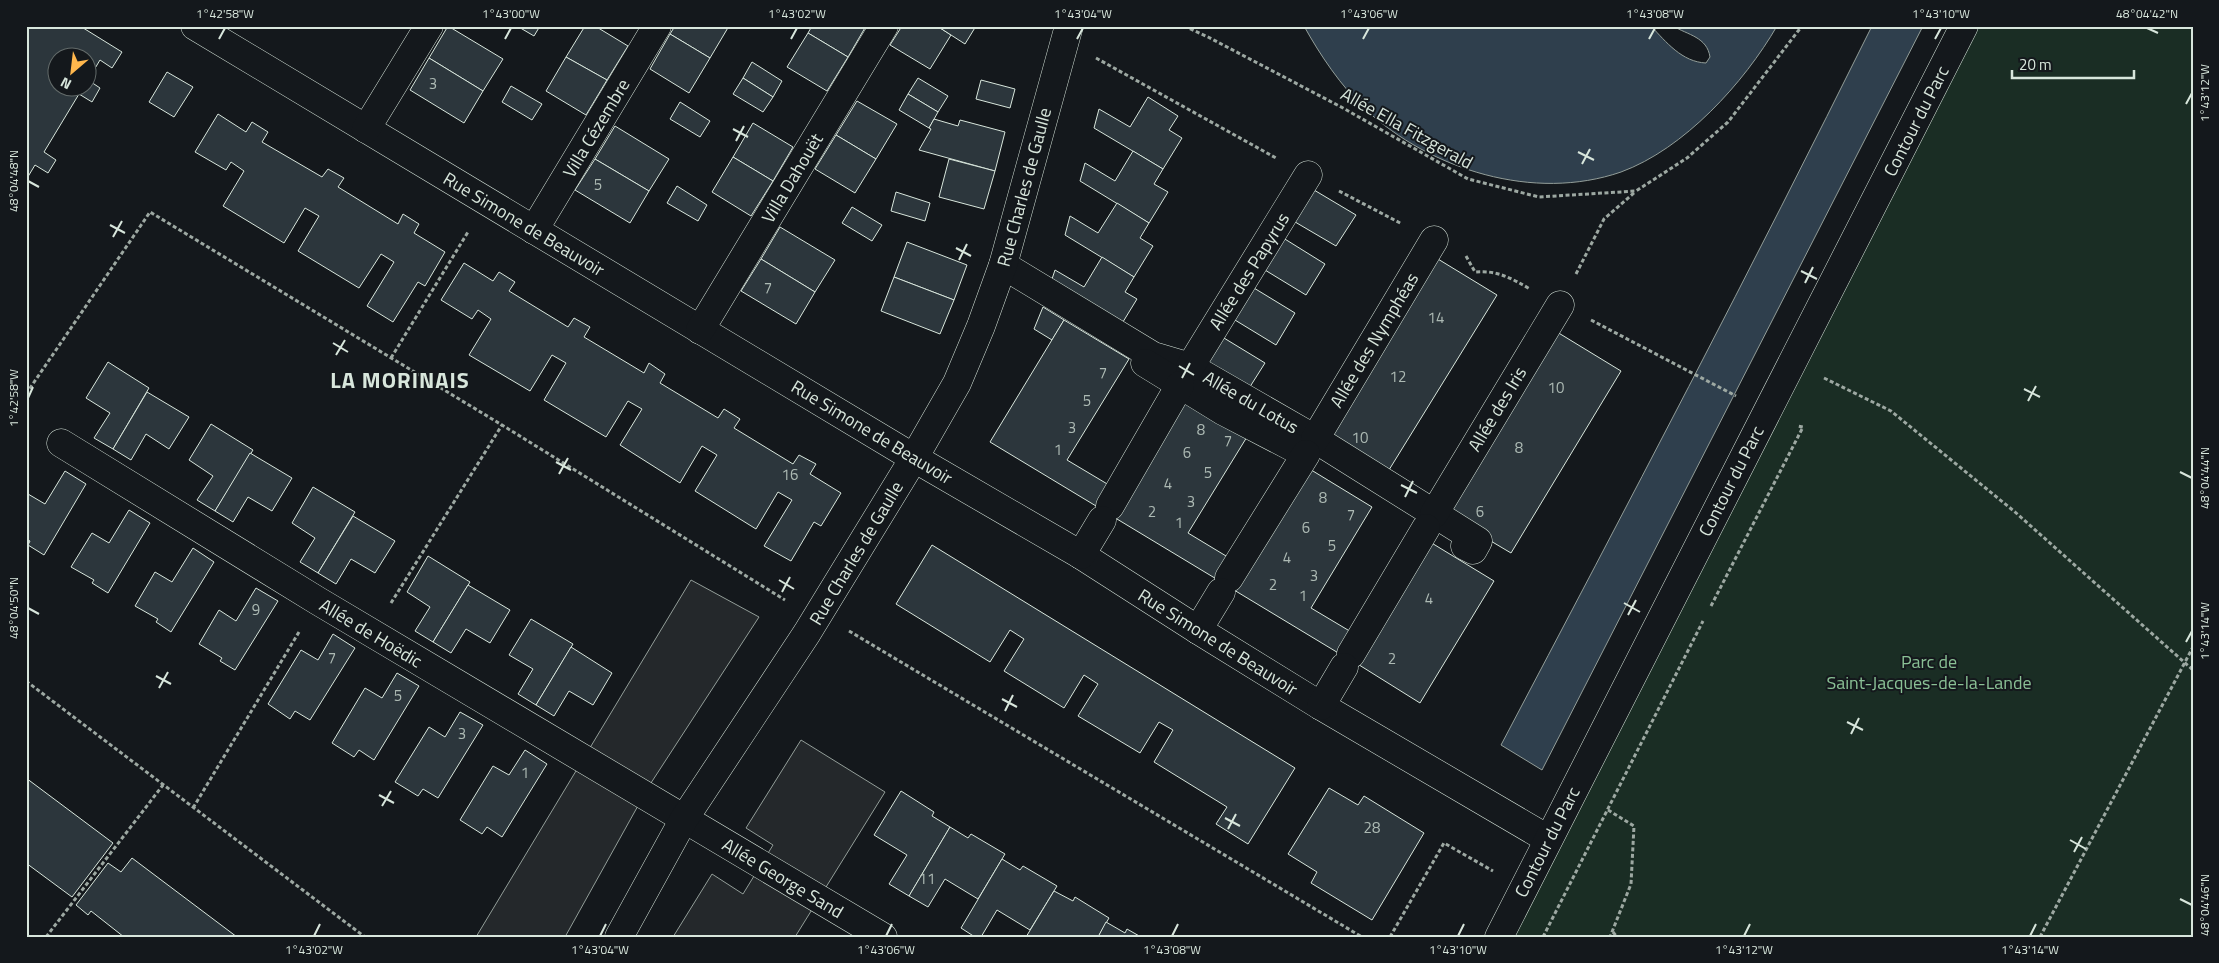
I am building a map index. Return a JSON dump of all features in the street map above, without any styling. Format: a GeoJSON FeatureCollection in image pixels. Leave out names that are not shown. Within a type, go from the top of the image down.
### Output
{"type":"FeatureCollection","features":[{"type":"Feature","properties":{"kind":"street"},"geometry":{"type":"LineString","coordinates":[[366,129],[429,26]]}},
{"type":"Feature","properties":{"kind":"street","name":"Villa Cézembre"},"geometry":{"type":"LineString","coordinates":[[534,230],[657,26]]}},
{"type":"Feature","properties":{"kind":"street","name":"Villa Dahouët"},"geometry":{"type":"LineString","coordinates":[[700,330],[884,26]]}},
{"type":"Feature","properties":{"kind":"street","name":"Rue Charles de Gaulle"},"geometry":{"type":"LineString","coordinates":[[619,937],[684,819],[819,613],[914,458],[957,383],[1002,269],[1069,26]]}},
{"type":"Feature","properties":{"kind":"street","name":"Contour du Parc"},"geometry":{"type":"LineString","coordinates":[[1498,937],[1964,26]]}},
{"type":"Feature","properties":{"kind":"street","name":"Rue Simone de Beauvoir"},"geometry":{"type":"LineString","coordinates":[[198,27],[914,458],[1081,555],[1321,706],[1548,839]]}},
{"type":"Feature","properties":{"kind":"street","name":"Allée des Papyrus"},"geometry":{"type":"LineString","coordinates":[[1081,555],[1185,376],[1308,175]]}},
{"type":"Feature","properties":{"kind":"street","name":"Allée des Nymphéas"},"geometry":{"type":"LineString","coordinates":[[1198,630],[1434,240]]}},
{"type":"Feature","properties":{"kind":"street","name":"Allée du Lotus"},"geometry":{"type":"LineString","coordinates":[[1002,269],[1185,376],[1310,446],[1443,531]]}},
{"type":"Feature","properties":{"kind":"street","name":"Allée des Iris"},"geometry":{"type":"LineString","coordinates":[[1321,706],[1347,661],[1443,531],[1560,305]]}},
{"type":"Feature","properties":{"kind":"street","name":"Allée de Hoëdic"},"geometry":{"type":"LineString","coordinates":[[61,443],[318,601],[684,819]]}},
{"type":"Feature","properties":{"kind":"street","name":"Allée George Sand"},"geometry":{"type":"LineString","coordinates":[[684,819],[883,937]]}},
{"type":"Feature","properties":{"kind":"path","name":"Allée Ella Fitzgerald"},"geometry":{"type":"LineString","coordinates":[[1184,26],[1208,36],[1343,108],[1468,179],[1539,197],[1636,191],[1687,158],[1728,122],[1802,26]]}},
{"type":"Feature","properties":{"kind":"path"},"geometry":{"type":"LineString","coordinates":[[1560,305],[1604,219],[1636,191]]}},
{"type":"Feature","properties":{"kind":"path"},"geometry":{"type":"LineString","coordinates":[[391,358],[486,202]]}},
{"type":"Feature","properties":{"kind":"path"},"geometry":{"type":"LineString","coordinates":[[26,394],[150,212],[502,425],[781,599],[819,613],[1362,937]]}},
{"type":"Feature","properties":{"kind":"path"},"geometry":{"type":"LineString","coordinates":[[1792,362],[1891,412],[2015,512],[2193,670]]}},
{"type":"Feature","properties":{"kind":"path"},"geometry":{"type":"LineString","coordinates":[[372,633],[502,425]]}},
{"type":"Feature","properties":{"kind":"path"},"geometry":{"type":"LineString","coordinates":[[193,808],[318,601]]}},
{"type":"Feature","properties":{"kind":"path"},"geometry":{"type":"LineString","coordinates":[[2040,937],[2193,647]]}},
{"type":"Feature","properties":{"kind":"path"},"geometry":{"type":"LineString","coordinates":[[26,681],[365,937]]}},
{"type":"Feature","properties":{"kind":"path"},"geometry":{"type":"LineString","coordinates":[[46,937],[163,785]]}},
{"type":"Feature","properties":{"kind":"path"},"geometry":{"type":"LineString","coordinates":[[1543,937],[1608,810],[1634,826],[1631,884],[1610,937]]}},
{"type":"Feature","properties":{"kind":"path"},"geometry":{"type":"LineString","coordinates":[[1390,937],[1444,843],[1524,888]]}},
{"type":"Feature","properties":{"kind":"path"},"geometry":{"type":"LineString","coordinates":[[1612,932],[1617,937]]}},
{"type":"Feature","properties":{"kind":"green space","name":"Parc de Saint-Jacques-de-la-Lande"},"geometry":{"type":"Polygon","coordinates":[[[1964,26],[2193,26],[2193,937],[1499,937],[1964,26]]]}},
{"type":"Feature","properties":{"kind":"shaded area"},"geometry":{"type":"Polygon","coordinates":[[[691,580],[759,617],[649,786],[565,937],[476,937],[691,580]]]}},
{"type":"Feature","properties":{"kind":"shaded area"},"geometry":{"type":"Polygon","coordinates":[[[801,740],[885,792],[795,937],[673,937],[712,874],[743,894],[773,845],[746,828],[801,740]]]}},
{"type":"Feature","properties":{"kind":"water"},"geometry":{"type":"Polygon","coordinates":[[[1304,26],[1651,26],[1682,55],[1697,62],[1706,63],[1710,57],[1705,45],[1696,37],[1673,26],[1777,26],[1748,70],[1730,91],[1689,131],[1667,148],[1621,172],[1588,180],[1554,183],[1519,181],[1485,175],[1452,164],[1421,149],[1391,130],[1365,109],[1339,80],[1304,26]]]}},
{"type":"Feature","properties":{"kind":"water"},"geometry":{"type":"Polygon","coordinates":[[[1872,26],[1923,26],[1542,770],[1501,745],[1735,297],[1872,26]]]}},
{"type":"Feature","properties":{"kind":"building"},"geometry":{"type":"Polygon","coordinates":[[[26,26],[80,26],[122,52],[112,68],[100,60],[98,63],[98,48],[48,48],[48,98],[77,98],[44,152],[56,160],[48,173],[35,165],[26,180],[26,26]]]}},
{"type":"Feature","properties":{"kind":"building"},"geometry":{"type":"Polygon","coordinates":[[[448,26],[503,59],[483,91],[429,58],[448,26]]]}},
{"type":"Feature","properties":{"kind":"building"},"geometry":{"type":"Polygon","coordinates":[[[517,26],[540,26],[534,36],[517,26]]]}},
{"type":"Feature","properties":{"kind":"building"},"geometry":{"type":"Polygon","coordinates":[[[585,26],[595,26],[628,46],[607,80],[566,57],[585,26]]]}},
{"type":"Feature","properties":{"kind":"building"},"geometry":{"type":"Polygon","coordinates":[[[675,26],[729,26],[710,58],[670,34],[675,26]]]}},
{"type":"Feature","properties":{"kind":"building"},"geometry":{"type":"Polygon","coordinates":[[[812,26],[866,26],[848,57],[808,33],[812,26]]]}},
{"type":"Feature","properties":{"kind":"building"},"geometry":{"type":"Polygon","coordinates":[[[902,26],[937,26],[951,35],[930,69],[890,45],[902,26]]]}},
{"type":"Feature","properties":{"kind":"building"},"geometry":{"type":"Polygon","coordinates":[[[937,26],[976,26],[965,44],[937,26]]]}},
{"type":"Feature","properties":{"kind":"building"},"geometry":{"type":"Polygon","coordinates":[[[808,33],[848,57],[827,91],[787,67],[808,33]]]}},
{"type":"Feature","properties":{"kind":"building"},"geometry":{"type":"Polygon","coordinates":[[[670,34],[710,58],[689,93],[650,69],[670,34]]]}},
{"type":"Feature","properties":{"kind":"building"},"geometry":{"type":"Polygon","coordinates":[[[566,57],[607,80],[586,115],[546,91],[566,57]]]}},
{"type":"Feature","properties":{"kind":"building"},"geometry":{"type":"Polygon","coordinates":[[[429,58],[483,91],[464,123],[410,90],[429,58]]]}},
{"type":"Feature","properties":{"kind":"building"},"geometry":{"type":"Polygon","coordinates":[[[752,62],[782,81],[773,97],[743,78],[752,62]]]}},
{"type":"Feature","properties":{"kind":"building"},"geometry":{"type":"Polygon","coordinates":[[[167,72],[193,87],[174,117],[149,102],[167,72]]]}},
{"type":"Feature","properties":{"kind":"building"},"geometry":{"type":"Polygon","coordinates":[[[743,78],[773,97],[763,112],[733,94],[743,78]]]}},
{"type":"Feature","properties":{"kind":"building"},"geometry":{"type":"Polygon","coordinates":[[[918,78],[948,96],[938,112],[908,94],[918,78]]]}},
{"type":"Feature","properties":{"kind":"building"},"geometry":{"type":"Polygon","coordinates":[[[981,80],[1015,89],[1010,108],[976,99],[981,80]]]}},
{"type":"Feature","properties":{"kind":"building"},"geometry":{"type":"Polygon","coordinates":[[[511,86],[542,104],[532,120],[502,102],[511,86]]]}},
{"type":"Feature","properties":{"kind":"building"},"geometry":{"type":"Polygon","coordinates":[[[908,94],[938,112],[929,128],[899,110],[908,94]]]}},
{"type":"Feature","properties":{"kind":"building"},"geometry":{"type":"Polygon","coordinates":[[[1148,97],[1178,116],[1169,130],[1182,138],[1163,169],[1094,128],[1099,109],[1130,127],[1148,97]]]}},
{"type":"Feature","properties":{"kind":"building"},"geometry":{"type":"Polygon","coordinates":[[[86,98],[94,98],[92,102],[86,98]]]}},
{"type":"Feature","properties":{"kind":"building"},"geometry":{"type":"Polygon","coordinates":[[[857,101],[897,124],[876,159],[836,135],[857,101]]]}},
{"type":"Feature","properties":{"kind":"building"},"geometry":{"type":"Polygon","coordinates":[[[680,102],[710,121],[700,137],[670,119],[680,102]]]}},
{"type":"Feature","properties":{"kind":"building"},"geometry":{"type":"Polygon","coordinates":[[[218,114],[246,132],[252,122],[268,132],[262,142],[322,177],[328,169],[344,178],[338,187],[398,224],[403,214],[419,224],[414,233],[445,252],[425,286],[418,282],[393,322],[367,306],[394,262],[381,254],[359,288],[298,251],[319,216],[305,208],[284,243],[223,206],[244,171],[231,162],[226,170],[195,152],[218,114]]]}},
{"type":"Feature","properties":{"kind":"building"},"geometry":{"type":"Polygon","coordinates":[[[934,119],[958,126],[960,120],[1005,132],[995,171],[919,150],[931,129],[929,128],[934,119]]]}},
{"type":"Feature","properties":{"kind":"building"},"geometry":{"type":"Polygon","coordinates":[[[753,123],[793,147],[773,181],[733,157],[753,123]]]}},
{"type":"Feature","properties":{"kind":"building"},"geometry":{"type":"Polygon","coordinates":[[[615,126],[669,159],[649,191],[595,159],[615,126]]]}},
{"type":"Feature","properties":{"kind":"building"},"geometry":{"type":"Polygon","coordinates":[[[836,135],[876,159],[855,193],[815,169],[836,135]]]}},
{"type":"Feature","properties":{"kind":"building"},"geometry":{"type":"Polygon","coordinates":[[[1133,151],[1163,169],[1154,184],[1168,192],[1149,223],[1080,181],[1085,163],[1115,181],[1133,151]]]}},
{"type":"Feature","properties":{"kind":"building"},"geometry":{"type":"Polygon","coordinates":[[[733,157],[773,181],[751,216],[712,192],[733,157]]]}},
{"type":"Feature","properties":{"kind":"building"},"geometry":{"type":"Polygon","coordinates":[[[595,159],[649,191],[630,223],[575,190],[595,159]]]}},
{"type":"Feature","properties":{"kind":"building"},"geometry":{"type":"Polygon","coordinates":[[[949,159],[995,171],[984,209],[939,197],[949,159]]]}},
{"type":"Feature","properties":{"kind":"building"},"geometry":{"type":"Polygon","coordinates":[[[677,186],[707,205],[698,221],[667,203],[677,186]]]}},
{"type":"Feature","properties":{"kind":"building"},"geometry":{"type":"Polygon","coordinates":[[[1309,187],[1356,215],[1336,246],[1290,219],[1309,187]]]}},
{"type":"Feature","properties":{"kind":"building"},"geometry":{"type":"Polygon","coordinates":[[[896,192],[930,203],[925,221],[891,211],[896,192]]]}},
{"type":"Feature","properties":{"kind":"building"},"geometry":{"type":"Polygon","coordinates":[[[1117,203],[1149,223],[1140,238],[1153,246],[1134,277],[1065,235],[1070,216],[1098,233],[1117,203]]]}},
{"type":"Feature","properties":{"kind":"building"},"geometry":{"type":"Polygon","coordinates":[[[852,207],[882,225],[872,241],[842,223],[852,207]]]}},
{"type":"Feature","properties":{"kind":"building"},"geometry":{"type":"Polygon","coordinates":[[[780,227],[835,260],[815,292],[761,259],[780,227]]]}},
{"type":"Feature","properties":{"kind":"building"},"geometry":{"type":"Polygon","coordinates":[[[1280,236],[1325,264],[1306,295],[1260,267],[1280,236]]]}},
{"type":"Feature","properties":{"kind":"building"},"geometry":{"type":"Polygon","coordinates":[[[907,242],[967,265],[954,300],[894,277],[907,242]]]}},
{"type":"Feature","properties":{"kind":"building"},"geometry":{"type":"Polygon","coordinates":[[[1433,256],[1497,295],[1384,478],[1321,439],[1433,256]]]}},
{"type":"Feature","properties":{"kind":"building"},"geometry":{"type":"Polygon","coordinates":[[[1102,257],[1134,277],[1125,292],[1137,299],[1118,330],[1049,288],[1055,270],[1084,287],[1102,257]]]}},
{"type":"Feature","properties":{"kind":"building"},"geometry":{"type":"Polygon","coordinates":[[[761,259],[815,292],[796,324],[741,291],[761,259]]]}},
{"type":"Feature","properties":{"kind":"building"},"geometry":{"type":"Polygon","coordinates":[[[464,263],[493,281],[499,272],[515,282],[509,291],[568,327],[574,318],[590,327],[584,337],[644,373],[649,363],[665,374],[660,383],[718,418],[724,409],[740,419],[734,428],[793,464],[799,455],[816,464],[810,474],[841,493],[821,526],[814,522],[791,561],[764,546],[792,500],[778,492],[756,529],[695,491],[717,455],[702,446],[680,483],[620,445],[642,409],[628,401],[606,437],[544,400],[566,363],[552,355],[530,391],[469,355],[491,319],[478,310],[472,319],[441,300],[464,263]]]}},
{"type":"Feature","properties":{"kind":"building"},"geometry":{"type":"Polygon","coordinates":[[[894,277],[954,300],[940,334],[881,311],[894,277]]]}},
{"type":"Feature","properties":{"kind":"building"},"geometry":{"type":"Polygon","coordinates":[[[1249,285],[1295,313],[1276,345],[1230,317],[1249,285]]]}},
{"type":"Feature","properties":{"kind":"building"},"geometry":{"type":"Polygon","coordinates":[[[1043,307],[1064,320],[1052,340],[1034,329],[1043,307]]]}},
{"type":"Feature","properties":{"kind":"building"},"geometry":{"type":"Polygon","coordinates":[[[1064,320],[1129,359],[1067,460],[1114,488],[1101,509],[990,442],[1064,320]]]}},
{"type":"Feature","properties":{"kind":"building"},"geometry":{"type":"Polygon","coordinates":[[[1557,332],[1621,371],[1511,553],[1447,515],[1557,332]]]}},
{"type":"Feature","properties":{"kind":"building"},"geometry":{"type":"Polygon","coordinates":[[[1219,335],[1265,363],[1246,393],[1200,366],[1219,335]]]}},
{"type":"Feature","properties":{"kind":"building"},"geometry":{"type":"Polygon","coordinates":[[[108,362],[149,388],[113,449],[94,438],[110,413],[86,398],[108,362]]]}},
{"type":"Feature","properties":{"kind":"building"},"geometry":{"type":"Polygon","coordinates":[[[147,392],[189,417],[169,449],[146,434],[131,460],[113,449],[147,392]]]}},
{"type":"Feature","properties":{"kind":"building"},"geometry":{"type":"Polygon","coordinates":[[[1186,394],[1250,432],[1188,533],[1236,562],[1223,583],[1112,516],[1186,394]]]}},
{"type":"Feature","properties":{"kind":"building"},"geometry":{"type":"Polygon","coordinates":[[[211,424],[253,450],[215,511],[197,500],[213,476],[189,460],[211,424]]]}},
{"type":"Feature","properties":{"kind":"building"},"geometry":{"type":"Polygon","coordinates":[[[250,453],[292,478],[272,511],[248,497],[233,522],[215,511],[250,453]]]}},
{"type":"Feature","properties":{"kind":"building"},"geometry":{"type":"Polygon","coordinates":[[[1308,468],[1372,507],[1311,608],[1358,636],[1345,657],[1234,590],[1308,468]]]}},
{"type":"Feature","properties":{"kind":"building"},"geometry":{"type":"Polygon","coordinates":[[[65,471],[86,484],[44,555],[28,545],[30,541],[26,539],[26,497],[28,494],[45,504],[65,471]]]}},
{"type":"Feature","properties":{"kind":"building"},"geometry":{"type":"Polygon","coordinates":[[[313,487],[355,512],[318,573],[300,562],[315,538],[292,523],[313,487]]]}},
{"type":"Feature","properties":{"kind":"building"},"geometry":{"type":"Polygon","coordinates":[[[129,510],[150,523],[108,593],[92,583],[94,580],[71,567],[92,533],[109,543],[129,510]]]}},
{"type":"Feature","properties":{"kind":"building"},"geometry":{"type":"Polygon","coordinates":[[[353,516],[395,541],[375,573],[351,559],[336,584],[318,573],[353,516]]]}},
{"type":"Feature","properties":{"kind":"building"},"geometry":{"type":"Polygon","coordinates":[[[1430,542],[1494,581],[1420,703],[1356,663],[1430,542]]]}},
{"type":"Feature","properties":{"kind":"building"},"geometry":{"type":"Polygon","coordinates":[[[932,545],[1295,768],[1248,844],[1216,824],[1227,807],[1154,762],[1173,730],[1159,722],[1140,753],[1078,716],[1098,684],[1084,675],[1064,708],[1004,671],[1024,639],[1010,630],[990,662],[896,604],[932,545]]]}},
{"type":"Feature","properties":{"kind":"building"},"geometry":{"type":"Polygon","coordinates":[[[193,548],[214,562],[171,632],[156,622],[158,619],[135,606],[155,572],[172,582],[193,548]]]}},
{"type":"Feature","properties":{"kind":"building"},"geometry":{"type":"Polygon","coordinates":[[[428,556],[470,582],[433,642],[415,631],[430,607],[407,592],[428,556]]]}},
{"type":"Feature","properties":{"kind":"building"},"geometry":{"type":"Polygon","coordinates":[[[468,585],[510,610],[490,643],[466,629],[451,653],[433,642],[468,585]]]}},
{"type":"Feature","properties":{"kind":"building"},"geometry":{"type":"Polygon","coordinates":[[[256,588],[278,601],[235,670],[220,661],[222,658],[199,644],[219,610],[236,621],[256,588]]]}},
{"type":"Feature","properties":{"kind":"building"},"geometry":{"type":"Polygon","coordinates":[[[531,619],[573,644],[536,705],[518,694],[533,669],[509,655],[531,619]]]}},
{"type":"Feature","properties":{"kind":"building"},"geometry":{"type":"Polygon","coordinates":[[[333,634],[355,648],[310,720],[295,711],[290,719],[268,704],[301,650],[318,660],[333,634]]]}},
{"type":"Feature","properties":{"kind":"building"},"geometry":{"type":"Polygon","coordinates":[[[571,647],[612,673],[593,705],[569,691],[554,716],[536,705],[571,647]]]}},
{"type":"Feature","properties":{"kind":"building"},"geometry":{"type":"Polygon","coordinates":[[[397,673],[419,686],[374,760],[359,750],[354,757],[332,743],[365,688],[382,698],[397,673]]]}},
{"type":"Feature","properties":{"kind":"building"},"geometry":{"type":"Polygon","coordinates":[[[460,712],[483,725],[438,798],[423,789],[418,796],[395,782],[429,727],[445,737],[460,712]]]}},
{"type":"Feature","properties":{"kind":"building"},"geometry":{"type":"Polygon","coordinates":[[[525,750],[547,764],[502,837],[487,827],[482,834],[460,820],[493,766],[509,775],[525,750]]]}},
{"type":"Feature","properties":{"kind":"building"},"geometry":{"type":"Polygon","coordinates":[[[26,778],[113,843],[72,897],[26,863],[26,778]]]}},
{"type":"Feature","properties":{"kind":"building"},"geometry":{"type":"Polygon","coordinates":[[[1329,788],[1358,805],[1364,796],[1424,833],[1372,920],[1311,883],[1317,872],[1288,854],[1329,788]]]}},
{"type":"Feature","properties":{"kind":"building"},"geometry":{"type":"Polygon","coordinates":[[[901,791],[934,812],[932,816],[950,827],[909,896],[889,884],[907,855],[874,835],[901,791]]]}},
{"type":"Feature","properties":{"kind":"building"},"geometry":{"type":"Polygon","coordinates":[[[950,827],[968,838],[971,834],[1005,854],[978,899],[945,879],[928,907],[909,896],[950,827]]]}},
{"type":"Feature","properties":{"kind":"building"},"geometry":{"type":"Polygon","coordinates":[[[132,858],[237,937],[124,937],[91,911],[88,915],[76,905],[108,863],[121,872],[132,858]]]}},
{"type":"Feature","properties":{"kind":"building"},"geometry":{"type":"Polygon","coordinates":[[[1002,859],[1020,870],[1023,866],[1057,886],[1030,930],[997,910],[981,937],[975,937],[961,928],[1002,859]]]}},
{"type":"Feature","properties":{"kind":"building"},"geometry":{"type":"Polygon","coordinates":[[[1054,891],[1073,901],[1075,897],[1109,918],[1098,937],[1026,937],[1054,891]]]}},
{"type":"Feature","properties":{"kind":"building"},"geometry":{"type":"Polygon","coordinates":[[[1106,922],[1125,933],[1127,929],[1141,937],[1098,937],[1106,922]]]}},
{"type":"Feature","properties":{"kind":"district","name":"LA MORINAIS"},"geometry":{"type":"Point","coordinates":[400,380]}}]}
